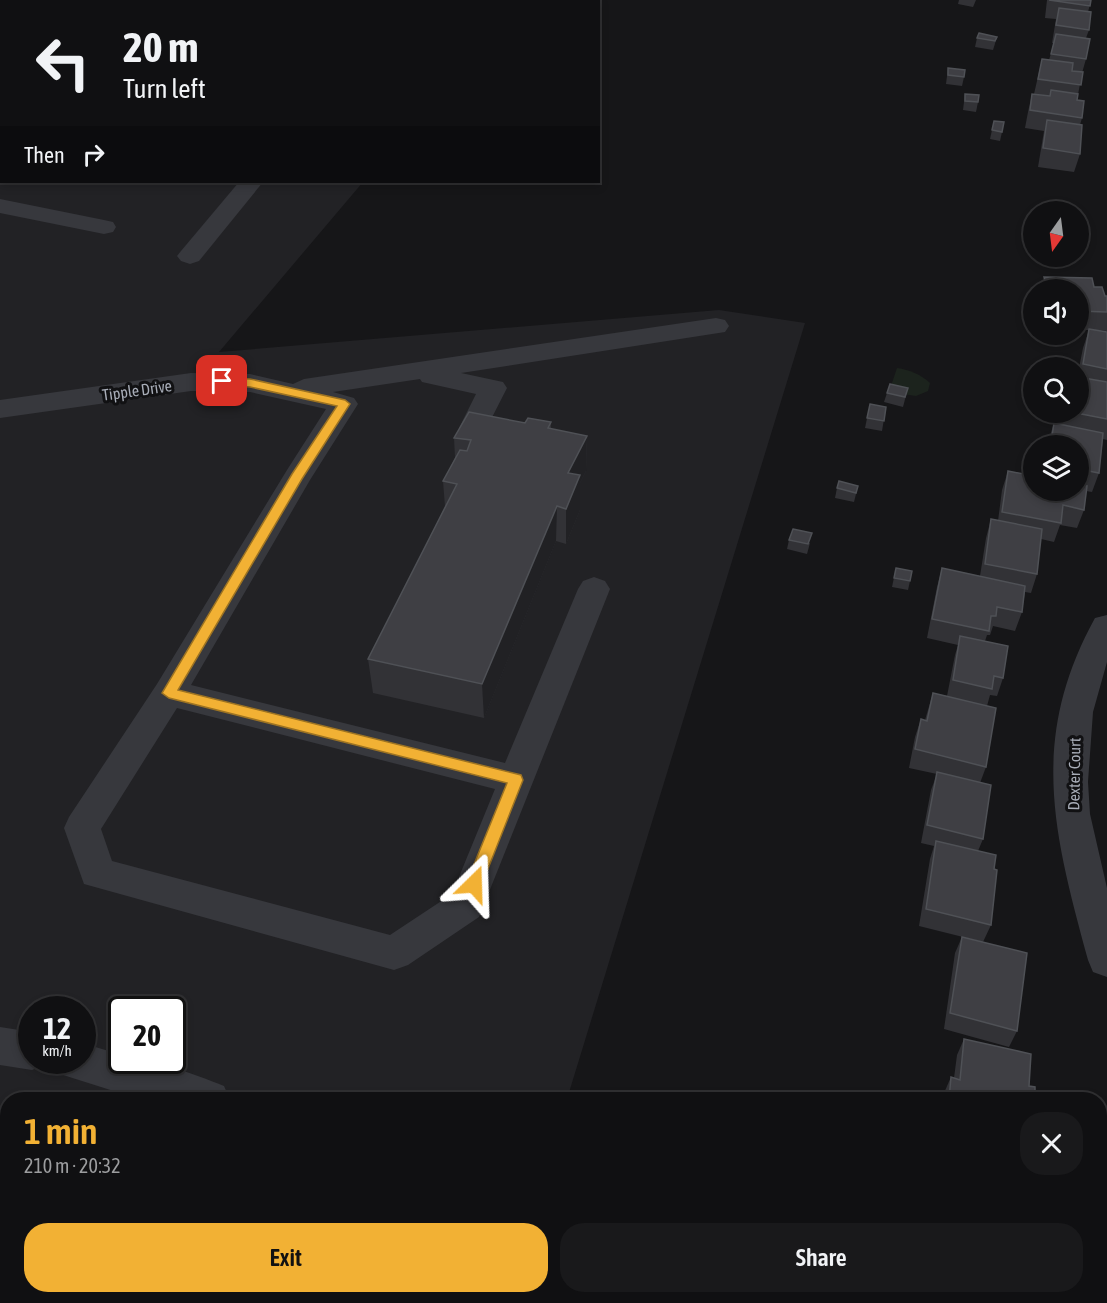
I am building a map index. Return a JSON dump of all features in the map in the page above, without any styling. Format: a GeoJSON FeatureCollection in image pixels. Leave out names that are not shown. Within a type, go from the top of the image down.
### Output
{"type":"FeatureCollection","features":[{"type":"Feature","properties":{"kind":"street"},"geometry":{"type":"LineString","coordinates":[[190,256],[250,183]]}},
{"type":"Feature","properties":{"kind":"street"},"geometry":{"type":"LineString","coordinates":[[0,206],[104,226]]}},
{"type":"Feature","properties":{"kind":"street"},"geometry":{"type":"LineString","coordinates":[[285,391],[716,326]]}},
{"type":"Feature","properties":{"kind":"street"},"geometry":{"type":"LineString","coordinates":[[411,372],[493,388],[473,428]]}},
{"type":"Feature","properties":{"kind":"street","name":"Tipple Drive"},"geometry":{"type":"LineString","coordinates":[[0,409],[191,382],[250,383],[345,404],[297,477],[169,693]]}},
{"type":"Feature","properties":{"kind":"street"},"geometry":{"type":"LineString","coordinates":[[516,780],[169,693],[82,828],[97,873],[394,953],[466,905],[594,589]]}},
{"type":"Feature","properties":{"kind":"street","name":"Dexter Court"},"geometry":{"type":"LineString","coordinates":[[1107,627],[1094,651],[1078,700],[1071,756],[1071,804],[1088,891],[1107,960]]}},
{"type":"Feature","properties":{"kind":"street"},"geometry":{"type":"LineString","coordinates":[[0,1046],[18,1049]]}},
{"type":"Feature","properties":{"kind":"street"},"geometry":{"type":"LineString","coordinates":[[96,1067],[182,1092]]}},
{"type":"Feature","properties":{"kind":"shaded area"},"geometry":{"type":"Polygon","coordinates":[[[0,183],[362,183],[219,352],[719,310],[805,323],[569,1092],[0,1092],[0,183]]]}},
{"type":"Feature","properties":{"kind":"shaded area"},"geometry":{"type":"Polygon","coordinates":[[[897,368],[915,373],[926,380],[930,383],[928,391],[916,396],[889,392],[897,368]]]}},
{"type":"Feature","properties":{"kind":"building"},"geometry":{"type":"Polygon","coordinates":[[[1049,0],[1091,0],[1090,6],[1049,0]]]}},
{"type":"Feature","properties":{"kind":"building"},"geometry":{"type":"Polygon","coordinates":[[[1059,8],[1091,12],[1089,30],[1056,25],[1059,8]]]}},
{"type":"Feature","properties":{"kind":"building"},"geometry":{"type":"Polygon","coordinates":[[[979,33],[997,37],[995,41],[977,38],[979,33]]]}},
{"type":"Feature","properties":{"kind":"building"},"geometry":{"type":"Polygon","coordinates":[[[1056,34],[1090,39],[1086,59],[1051,54],[1056,34]]]}},
{"type":"Feature","properties":{"kind":"building"},"geometry":{"type":"Polygon","coordinates":[[[1042,59],[1073,63],[1072,71],[1083,72],[1081,85],[1038,79],[1042,59]]]}},
{"type":"Feature","properties":{"kind":"building"},"geometry":{"type":"Polygon","coordinates":[[[948,68],[965,70],[964,77],[948,75],[948,68]]]}},
{"type":"Feature","properties":{"kind":"building"},"geometry":{"type":"Polygon","coordinates":[[[1051,90],[1078,94],[1077,100],[1084,101],[1082,118],[1030,110],[1032,94],[1050,96],[1051,90]]]}},
{"type":"Feature","properties":{"kind":"building"},"geometry":{"type":"Polygon","coordinates":[[[965,94],[979,95],[978,102],[965,101],[965,94]]]}},
{"type":"Feature","properties":{"kind":"building"},"geometry":{"type":"Polygon","coordinates":[[[1047,120],[1082,125],[1080,154],[1043,148],[1047,120]]]}},
{"type":"Feature","properties":{"kind":"building"},"geometry":{"type":"Polygon","coordinates":[[[994,121],[1004,122],[1002,132],[992,130],[994,121]]]}},
{"type":"Feature","properties":{"kind":"building"},"geometry":{"type":"Polygon","coordinates":[[[1044,277],[1092,278],[1094,287],[1102,287],[1107,296],[1107,312],[1089,311],[1089,279],[1045,279],[1044,277]]]}},
{"type":"Feature","properties":{"kind":"building"},"geometry":{"type":"Polygon","coordinates":[[[1089,329],[1107,332],[1107,369],[1089,365],[1089,357],[1084,357],[1086,345],[1089,345],[1089,329]]]}},
{"type":"Feature","properties":{"kind":"building"},"geometry":{"type":"Polygon","coordinates":[[[1089,379],[1107,382],[1107,419],[1089,416],[1089,379]]]}},
{"type":"Feature","properties":{"kind":"building"},"geometry":{"type":"Polygon","coordinates":[[[890,384],[908,388],[905,397],[887,393],[890,384]]]}},
{"type":"Feature","properties":{"kind":"building"},"geometry":{"type":"Polygon","coordinates":[[[870,404],[886,407],[884,421],[867,418],[870,404]]]}},
{"type":"Feature","properties":{"kind":"building"},"geometry":{"type":"Polygon","coordinates":[[[469,412],[525,423],[528,418],[551,422],[548,428],[587,436],[568,473],[580,475],[566,509],[557,506],[482,684],[368,659],[457,484],[443,481],[460,450],[467,451],[471,440],[454,438],[469,412]]]}},
{"type":"Feature","properties":{"kind":"building"},"geometry":{"type":"Polygon","coordinates":[[[1054,423],[1103,433],[1099,473],[1089,471],[1089,435],[1052,435],[1054,423]]]}},
{"type":"Feature","properties":{"kind":"building"},"geometry":{"type":"Polygon","coordinates":[[[1008,471],[1023,474],[1023,501],[1085,501],[1084,510],[1063,505],[1061,523],[1002,512],[1008,471]]]}},
{"type":"Feature","properties":{"kind":"building"},"geometry":{"type":"Polygon","coordinates":[[[839,481],[858,486],[856,493],[837,488],[839,481]]]}},
{"type":"Feature","properties":{"kind":"building"},"geometry":{"type":"Polygon","coordinates":[[[991,519],[1042,529],[1037,574],[985,564],[991,519]]]}},
{"type":"Feature","properties":{"kind":"building"},"geometry":{"type":"Polygon","coordinates":[[[793,529],[812,533],[808,544],[789,540],[793,529]]]}},
{"type":"Feature","properties":{"kind":"building"},"geometry":{"type":"Polygon","coordinates":[[[896,568],[912,571],[910,581],[894,578],[896,568]]]}},
{"type":"Feature","properties":{"kind":"building"},"geometry":{"type":"Polygon","coordinates":[[[942,568],[1025,586],[1022,612],[997,607],[996,616],[991,616],[989,631],[932,619],[942,568]]]}},
{"type":"Feature","properties":{"kind":"building"},"geometry":{"type":"Polygon","coordinates":[[[960,636],[1008,646],[1003,678],[994,676],[992,689],[953,680],[960,636]]]}},
{"type":"Feature","properties":{"kind":"building"},"geometry":{"type":"Polygon","coordinates":[[[933,693],[996,708],[986,767],[915,749],[921,719],[927,721],[933,693]]]}},
{"type":"Feature","properties":{"kind":"building"},"geometry":{"type":"Polygon","coordinates":[[[937,772],[991,785],[983,839],[927,825],[937,772]]]}},
{"type":"Feature","properties":{"kind":"building"},"geometry":{"type":"Polygon","coordinates":[[[936,841],[996,855],[994,869],[997,870],[991,925],[926,909],[936,841]]]}},
{"type":"Feature","properties":{"kind":"building"},"geometry":{"type":"Polygon","coordinates":[[[962,937],[1027,953],[1017,1031],[950,1013],[962,937]]]}},
{"type":"Feature","properties":{"kind":"building"},"geometry":{"type":"Polygon","coordinates":[[[964,1039],[1031,1054],[1029,1086],[1035,1087],[1035,1092],[950,1092],[951,1077],[960,1080],[964,1039]]]}},
{"type":"Feature","properties":{"kind":"route"},"geometry":{"type":"LineString","coordinates":[[222,381],[250,383],[345,404],[297,477],[169,693],[516,780],[474,884]]}}]}
